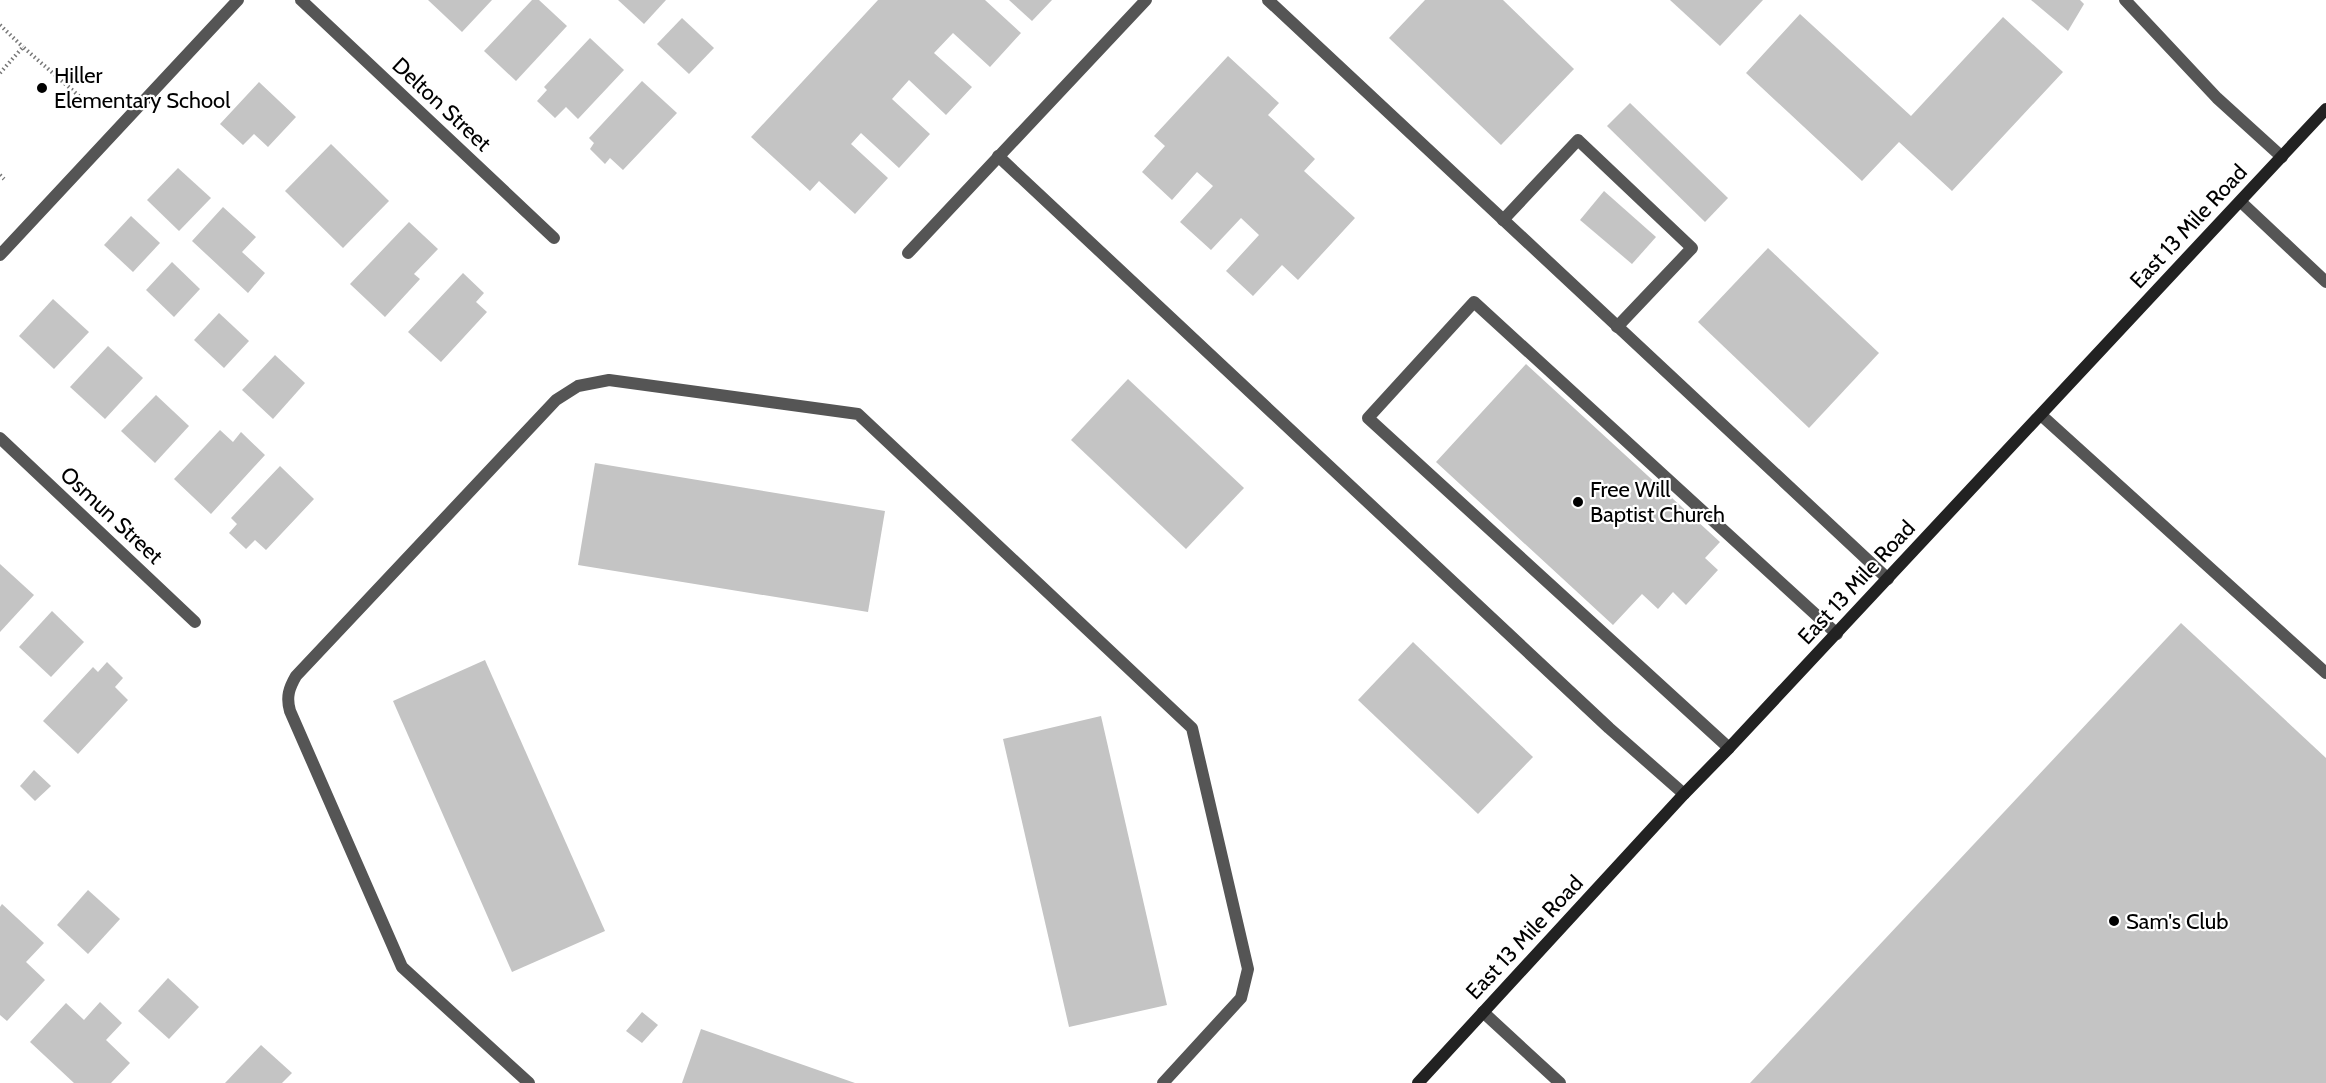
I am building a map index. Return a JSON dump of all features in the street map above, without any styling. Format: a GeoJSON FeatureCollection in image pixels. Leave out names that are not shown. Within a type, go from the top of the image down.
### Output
{"type":"FeatureCollection","features":[{"type":"Feature","properties":{"kind":"main road","name":"East 13 Mile Road"},"geometry":{"type":"LineString","coordinates":[[1418,1083],[1684,794],[1837,634],[2326,109]]}},
{"type":"Feature","properties":{"kind":"street"},"geometry":{"type":"LineString","coordinates":[[0,255],[238,0]]}},
{"type":"Feature","properties":{"kind":"street","name":"Delton Street"},"geometry":{"type":"LineString","coordinates":[[301,0],[554,238]]}},
{"type":"Feature","properties":{"kind":"street"},"geometry":{"type":"LineString","coordinates":[[908,253],[1146,0]]}},
{"type":"Feature","properties":{"kind":"street"},"geometry":{"type":"LineString","coordinates":[[1268,0],[1888,579]]}},
{"type":"Feature","properties":{"kind":"street"},"geometry":{"type":"LineString","coordinates":[[2125,0],[2217,98],[2282,157]]}},
{"type":"Feature","properties":{"kind":"street"},"geometry":{"type":"LineString","coordinates":[[1503,220],[1578,140],[1692,248],[1617,327]]}},
{"type":"Feature","properties":{"kind":"street"},"geometry":{"type":"LineString","coordinates":[[998,156],[1609,728],[1684,794]]}},
{"type":"Feature","properties":{"kind":"street"},"geometry":{"type":"LineString","coordinates":[[2241,202],[2326,282]]}},
{"type":"Feature","properties":{"kind":"street"},"geometry":{"type":"LineString","coordinates":[[1729,748],[1368,418],[1474,302],[1837,634]]}},
{"type":"Feature","properties":{"kind":"street"},"geometry":{"type":"LineString","coordinates":[[529,1083],[402,968],[290,711],[287,699],[296,676],[556,400],[578,386],[609,380],[858,414],[1192,728],[1248,969],[1241,998],[1163,1083]]}},
{"type":"Feature","properties":{"kind":"street"},"geometry":{"type":"LineString","coordinates":[[2041,415],[2326,673]]}},
{"type":"Feature","properties":{"kind":"street","name":"Osmun Street"},"geometry":{"type":"LineString","coordinates":[[0,438],[195,622]]}},
{"type":"Feature","properties":{"kind":"street"},"geometry":{"type":"LineString","coordinates":[[1484,1012],[1560,1083]]}},
{"type":"Feature","properties":{"kind":"path"},"geometry":{"type":"LineString","coordinates":[[0,25],[79,96]]}},
{"type":"Feature","properties":{"kind":"path"},"geometry":{"type":"LineString","coordinates":[[0,73],[23,47]]}},
{"type":"Feature","properties":{"kind":"building"},"geometry":{"type":"Polygon","coordinates":[[[428,0],[492,0],[462,32],[428,0]]]}},
{"type":"Feature","properties":{"kind":"building"},"geometry":{"type":"Polygon","coordinates":[[[532,0],[539,0],[567,26],[516,81],[484,51],[532,0]]]}},
{"type":"Feature","properties":{"kind":"building"},"geometry":{"type":"Polygon","coordinates":[[[618,0],[666,0],[644,24],[618,0]]]}},
{"type":"Feature","properties":{"kind":"building"},"geometry":{"type":"Polygon","coordinates":[[[878,0],[985,0],[1021,33],[990,67],[953,33],[934,53],[972,87],[946,115],[909,80],[892,99],[930,134],[899,168],[861,133],[851,144],[888,178],[855,214],[819,181],[810,191],[751,137],[878,0]]]}},
{"type":"Feature","properties":{"kind":"building"},"geometry":{"type":"Polygon","coordinates":[[[1009,0],[1052,0],[1032,21],[1009,0]]]}},
{"type":"Feature","properties":{"kind":"building"},"geometry":{"type":"Polygon","coordinates":[[[1425,0],[1503,0],[1574,69],[1501,145],[1389,38],[1425,0]]]}},
{"type":"Feature","properties":{"kind":"building"},"geometry":{"type":"Polygon","coordinates":[[[1670,0],[1763,0],[1720,46],[1670,0]]]}},
{"type":"Feature","properties":{"kind":"building"},"geometry":{"type":"Polygon","coordinates":[[[2031,0],[2080,0],[2084,4],[2068,31],[2031,0]]]}},
{"type":"Feature","properties":{"kind":"building"},"geometry":{"type":"Polygon","coordinates":[[[1800,14],[1911,116],[2003,17],[2063,72],[1952,191],[1899,142],[1862,181],[1746,73],[1800,14]]]}},
{"type":"Feature","properties":{"kind":"building"},"geometry":{"type":"Polygon","coordinates":[[[682,18],[714,48],[689,74],[657,44],[682,18]]]}},
{"type":"Feature","properties":{"kind":"building"},"geometry":{"type":"Polygon","coordinates":[[[590,38],[624,70],[578,119],[566,107],[555,118],[537,101],[547,90],[544,87],[590,38]]]}},
{"type":"Feature","properties":{"kind":"building"},"geometry":{"type":"Polygon","coordinates":[[[1228,56],[1279,103],[1268,115],[1315,159],[1304,171],[1355,218],[1298,280],[1282,265],[1253,296],[1226,271],[1259,235],[1241,218],[1211,250],[1180,222],[1213,186],[1197,172],[1172,200],[1142,172],[1165,146],[1154,136],[1228,56]]]}},
{"type":"Feature","properties":{"kind":"building"},"geometry":{"type":"Polygon","coordinates":[[[642,81],[677,113],[623,170],[610,158],[605,164],[590,149],[594,143],[589,138],[642,81]]]}},
{"type":"Feature","properties":{"kind":"building"},"geometry":{"type":"Polygon","coordinates":[[[259,82],[296,117],[268,147],[254,134],[243,145],[220,124],[259,82]]]}},
{"type":"Feature","properties":{"kind":"building"},"geometry":{"type":"Polygon","coordinates":[[[1630,103],[1728,198],[1705,222],[1607,126],[1630,103]]]}},
{"type":"Feature","properties":{"kind":"building"},"geometry":{"type":"Polygon","coordinates":[[[331,144],[389,201],[343,248],[285,191],[331,144]]]}},
{"type":"Feature","properties":{"kind":"building"},"geometry":{"type":"Polygon","coordinates":[[[178,168],[211,198],[179,231],[147,200],[178,168]]]}},
{"type":"Feature","properties":{"kind":"building"},"geometry":{"type":"Polygon","coordinates":[[[1604,191],[1656,237],[1632,264],[1580,220],[1604,191]]]}},
{"type":"Feature","properties":{"kind":"building"},"geometry":{"type":"Polygon","coordinates":[[[223,207],[256,237],[242,252],[265,273],[248,293],[192,241],[223,207]]]}},
{"type":"Feature","properties":{"kind":"building"},"geometry":{"type":"Polygon","coordinates":[[[131,216],[160,243],[133,272],[104,245],[131,216]]]}},
{"type":"Feature","properties":{"kind":"building"},"geometry":{"type":"Polygon","coordinates":[[[409,222],[438,249],[414,274],[420,279],[385,317],[350,284],[409,222]]]}},
{"type":"Feature","properties":{"kind":"building"},"geometry":{"type":"Polygon","coordinates":[[[1768,248],[1879,353],[1809,428],[1698,322],[1768,248]]]}},
{"type":"Feature","properties":{"kind":"building"},"geometry":{"type":"Polygon","coordinates":[[[172,262],[200,289],[174,317],[146,290],[172,262]]]}},
{"type":"Feature","properties":{"kind":"building"},"geometry":{"type":"Polygon","coordinates":[[[463,273],[484,293],[476,302],[487,312],[441,362],[408,332],[463,273]]]}},
{"type":"Feature","properties":{"kind":"building"},"geometry":{"type":"Polygon","coordinates":[[[53,299],[89,332],[54,369],[19,336],[53,299]]]}},
{"type":"Feature","properties":{"kind":"building"},"geometry":{"type":"Polygon","coordinates":[[[219,313],[249,341],[224,368],[194,340],[219,313]]]}},
{"type":"Feature","properties":{"kind":"building"},"geometry":{"type":"Polygon","coordinates":[[[108,346],[143,378],[105,419],[70,387],[108,346]]]}},
{"type":"Feature","properties":{"kind":"building"},"geometry":{"type":"Polygon","coordinates":[[[275,355],[305,383],[273,419],[242,390],[275,355]]]}},
{"type":"Feature","properties":{"kind":"building","name":"Free Will Baptist Church"},"geometry":{"type":"Polygon","coordinates":[[[1526,364],[1720,542],[1705,558],[1718,570],[1686,605],[1673,592],[1658,609],[1642,594],[1613,625],[1436,462],[1526,364]]]}},
{"type":"Feature","properties":{"kind":"building"},"geometry":{"type":"Polygon","coordinates":[[[1128,379],[1244,488],[1186,549],[1071,440],[1128,379]]]}},
{"type":"Feature","properties":{"kind":"building"},"geometry":{"type":"Polygon","coordinates":[[[156,395],[189,426],[155,463],[121,431],[156,395]]]}},
{"type":"Feature","properties":{"kind":"building"},"geometry":{"type":"Polygon","coordinates":[[[220,430],[233,442],[241,432],[265,455],[211,514],[174,479],[220,430]]]}},
{"type":"Feature","properties":{"kind":"building"},"geometry":{"type":"Polygon","coordinates":[[[595,463],[885,511],[868,612],[578,565],[595,463]]]}},
{"type":"Feature","properties":{"kind":"building"},"geometry":{"type":"Polygon","coordinates":[[[280,466],[314,499],[266,550],[255,540],[246,549],[229,533],[237,524],[231,518],[280,466]]]}},
{"type":"Feature","properties":{"kind":"building"},"geometry":{"type":"Polygon","coordinates":[[[0,564],[34,595],[0,632],[0,564]]]}},
{"type":"Feature","properties":{"kind":"building"},"geometry":{"type":"Polygon","coordinates":[[[52,611],[84,642],[51,677],[19,647],[52,611]]]}},
{"type":"Feature","properties":{"kind":"building","name":"Sam's Club"},"geometry":{"type":"Polygon","coordinates":[[[2181,623],[2326,758],[2326,1083],[1750,1083],[2181,623]]]}},
{"type":"Feature","properties":{"kind":"building"},"geometry":{"type":"Polygon","coordinates":[[[1413,642],[1533,757],[1478,814],[1358,700],[1413,642]]]}},
{"type":"Feature","properties":{"kind":"building"},"geometry":{"type":"Polygon","coordinates":[[[485,660],[605,931],[512,972],[393,701],[485,660]]]}},
{"type":"Feature","properties":{"kind":"building"},"geometry":{"type":"Polygon","coordinates":[[[107,662],[123,678],[115,687],[128,700],[78,754],[43,721],[93,667],[98,672],[107,662]]]}},
{"type":"Feature","properties":{"kind":"building"},"geometry":{"type":"Polygon","coordinates":[[[1101,716],[1167,1005],[1069,1027],[1003,739],[1101,716]]]}},
{"type":"Feature","properties":{"kind":"building"},"geometry":{"type":"Polygon","coordinates":[[[34,770],[51,786],[35,801],[20,786],[34,770]]]}},
{"type":"Feature","properties":{"kind":"building"},"geometry":{"type":"Polygon","coordinates":[[[88,890],[120,919],[88,954],[57,925],[88,890]]]}},
{"type":"Feature","properties":{"kind":"building"},"geometry":{"type":"Polygon","coordinates":[[[2,904],[44,943],[26,962],[45,980],[7,1021],[0,1015],[0,907],[2,904]]]}},
{"type":"Feature","properties":{"kind":"building"},"geometry":{"type":"Polygon","coordinates":[[[168,978],[199,1007],[169,1039],[138,1011],[168,978]]]}},
{"type":"Feature","properties":{"kind":"building"},"geometry":{"type":"Polygon","coordinates":[[[100,1002],[122,1023],[106,1040],[130,1063],[111,1083],[74,1083],[30,1042],[66,1003],[84,1020],[100,1002]]]}},
{"type":"Feature","properties":{"kind":"building"},"geometry":{"type":"Polygon","coordinates":[[[642,1012],[658,1025],[642,1043],[626,1031],[642,1012]]]}},
{"type":"Feature","properties":{"kind":"building"},"geometry":{"type":"Polygon","coordinates":[[[701,1029],[855,1083],[682,1083],[701,1029]]]}},
{"type":"Feature","properties":{"kind":"building"},"geometry":{"type":"Polygon","coordinates":[[[261,1045],[292,1073],[282,1083],[225,1083],[261,1045]]]}},
{"type":"Feature","properties":{"kind":"place","name":"Hiller Elementary School"},"geometry":{"type":"Point","coordinates":[42,88]}},
{"type":"Feature","properties":{"kind":"place","name":"Free Will Baptist Church"},"geometry":{"type":"Point","coordinates":[1578,502]}},
{"type":"Feature","properties":{"kind":"place","name":"Sam's Club"},"geometry":{"type":"Point","coordinates":[2114,921]}}]}
